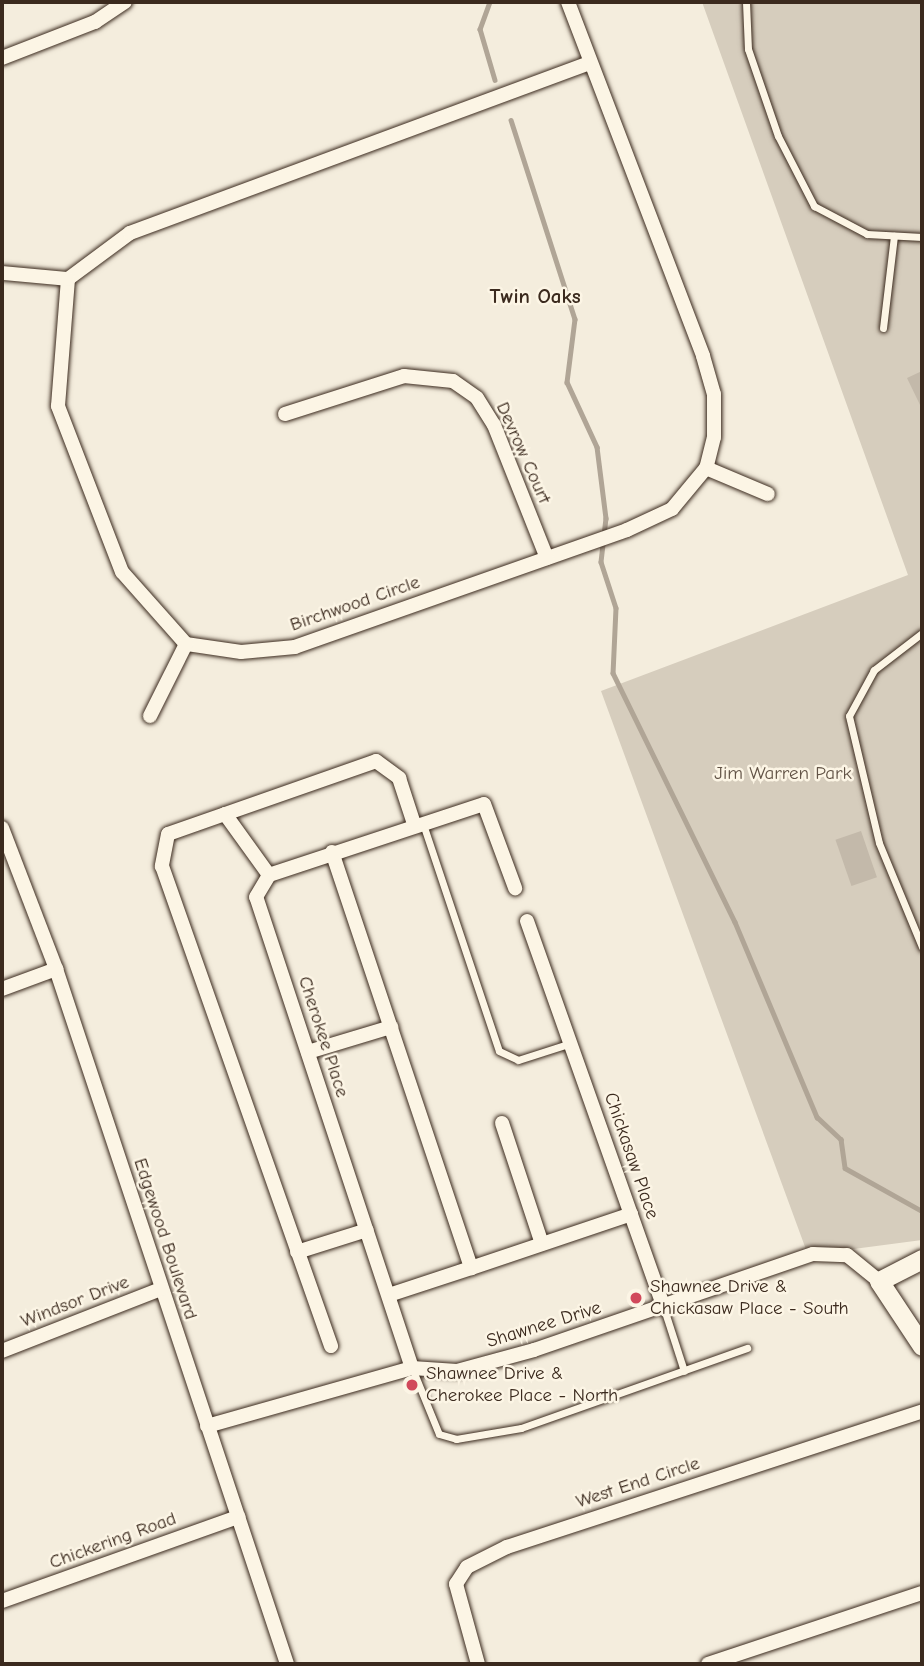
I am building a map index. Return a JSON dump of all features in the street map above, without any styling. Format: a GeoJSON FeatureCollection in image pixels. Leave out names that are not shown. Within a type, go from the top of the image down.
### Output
{"type":"FeatureCollection","features":[{"type":"Feature","properties":{"kind":"street"},"geometry":{"type":"LineString","coordinates":[[2,58],[95,22],[125,2]]}},
{"type":"Feature","properties":{"kind":"street","name":"Birchwood Circle"},"geometry":{"type":"LineString","coordinates":[[186,644],[242,652],[295,647],[626,530],[672,509],[706,468],[714,437],[714,394],[568,2]]}},
{"type":"Feature","properties":{"kind":"street"},"geometry":{"type":"LineString","coordinates":[[3,273],[68,279],[130,233],[589,63]]}},
{"type":"Feature","properties":{"kind":"street"},"geometry":{"type":"LineString","coordinates":[[68,279],[58,406],[122,572],[186,644],[150,716]]}},
{"type":"Feature","properties":{"kind":"street","name":"Devrow Court"},"geometry":{"type":"LineString","coordinates":[[285,414],[404,376],[453,381],[477,398],[494,425],[547,558]]}},
{"type":"Feature","properties":{"kind":"street"},"geometry":{"type":"LineString","coordinates":[[706,468],[768,494]]}},
{"type":"Feature","properties":{"kind":"street"},"geometry":{"type":"LineString","coordinates":[[331,1346],[162,866],[168,834],[376,761],[399,778],[418,822]]}},
{"type":"Feature","properties":{"kind":"street"},"geometry":{"type":"LineString","coordinates":[[225,814],[270,875],[418,822],[484,804],[515,888]]}},
{"type":"Feature","properties":{"kind":"street","name":"Edgewood Boulevard"},"geometry":{"type":"LineString","coordinates":[[2,828],[56,969],[287,1664]]}},
{"type":"Feature","properties":{"kind":"street"},"geometry":{"type":"LineString","coordinates":[[332,852],[471,1268]]}},
{"type":"Feature","properties":{"kind":"street","name":"Cherokee Place"},"geometry":{"type":"LineString","coordinates":[[270,875],[256,897],[412,1367]]}},
{"type":"Feature","properties":{"kind":"street","name":"Chickasaw Place"},"geometry":{"type":"LineString","coordinates":[[527,921],[664,1308]]}},
{"type":"Feature","properties":{"kind":"street"},"geometry":{"type":"LineString","coordinates":[[2,989],[56,969]]}},
{"type":"Feature","properties":{"kind":"street"},"geometry":{"type":"LineString","coordinates":[[308,1052],[390,1027]]}},
{"type":"Feature","properties":{"kind":"street"},"geometry":{"type":"LineString","coordinates":[[502,1123],[542,1244]]}},
{"type":"Feature","properties":{"kind":"street"},"geometry":{"type":"LineString","coordinates":[[389,1295],[631,1214]]}},
{"type":"Feature","properties":{"kind":"street"},"geometry":{"type":"LineString","coordinates":[[297,1252],[368,1230]]}},
{"type":"Feature","properties":{"kind":"street","name":"Shawnee Drive"},"geometry":{"type":"LineString","coordinates":[[207,1426],[412,1367],[457,1371],[664,1308],[813,1254],[847,1255],[879,1281]]}},
{"type":"Feature","properties":{"kind":"street"},"geometry":{"type":"LineString","coordinates":[[922,1259],[879,1281],[922,1346]]}},
{"type":"Feature","properties":{"kind":"street","name":"Windsor Drive"},"geometry":{"type":"LineString","coordinates":[[2,1351],[161,1289]]}},
{"type":"Feature","properties":{"kind":"street","name":"West End Circle"},"geometry":{"type":"LineString","coordinates":[[478,1664],[456,1584],[467,1567],[520,1543],[922,1411]]}},
{"type":"Feature","properties":{"kind":"street","name":"Chickering Road"},"geometry":{"type":"LineString","coordinates":[[2,1601],[238,1517]]}},
{"type":"Feature","properties":{"kind":"street"},"geometry":{"type":"LineString","coordinates":[[708,1664],[922,1593]]}},
{"type":"Feature","properties":{"kind":"lane"},"geometry":{"type":"LineString","coordinates":[[746,2],[748,49],[778,136],[814,206],[867,234],[922,237]]}},
{"type":"Feature","properties":{"kind":"lane"},"geometry":{"type":"LineString","coordinates":[[883,328],[894,236]]}},
{"type":"Feature","properties":{"kind":"lane"},"geometry":{"type":"LineString","coordinates":[[922,633],[874,670],[849,716],[879,843],[922,947]]}},
{"type":"Feature","properties":{"kind":"lane"},"geometry":{"type":"LineString","coordinates":[[418,822],[499,1051],[518,1060],[572,1043]]}},
{"type":"Feature","properties":{"kind":"lane"},"geometry":{"type":"LineString","coordinates":[[664,1308],[684,1371]]}},
{"type":"Feature","properties":{"kind":"lane"},"geometry":{"type":"LineString","coordinates":[[412,1367],[447,1440],[521,1428],[747,1348]]}},
{"type":"Feature","properties":{"kind":"green space","name":"Jim Warren Park"},"geometry":{"type":"Polygon","coordinates":[[[702,2],[922,2],[922,1240],[808,1255],[601,691],[908,575],[702,2]]]}},
{"type":"Feature","properties":{"kind":"building"},"geometry":{"type":"Polygon","coordinates":[[[922,371],[922,409],[907,378],[922,371]]]}},
{"type":"Feature","properties":{"kind":"building"},"geometry":{"type":"Polygon","coordinates":[[[861,831],[877,877],[851,886],[835,840],[861,831]]]}},
{"type":"Feature","properties":{"kind":"waterway"},"geometry":{"type":"LineString","coordinates":[[490,2],[480,29],[495,80]]}},
{"type":"Feature","properties":{"kind":"waterway"},"geometry":{"type":"LineString","coordinates":[[511,120],[575,319],[567,382],[597,447],[606,518],[601,562],[616,608],[613,673],[735,922],[817,1117],[841,1139],[845,1168],[922,1211]]}},
{"type":"Feature","properties":{"kind":"place","name":"Shawnee Drive & Chickasaw Place - South"},"geometry":{"type":"Point","coordinates":[636,1298]}},
{"type":"Feature","properties":{"kind":"place","name":"Shawnee Drive & Cherokee Place - North"},"geometry":{"type":"Point","coordinates":[412,1385]}},
{"type":"Feature","properties":{"kind":"district","name":"Twin Oaks"},"geometry":{"type":"Point","coordinates":[535,296]}}]}
